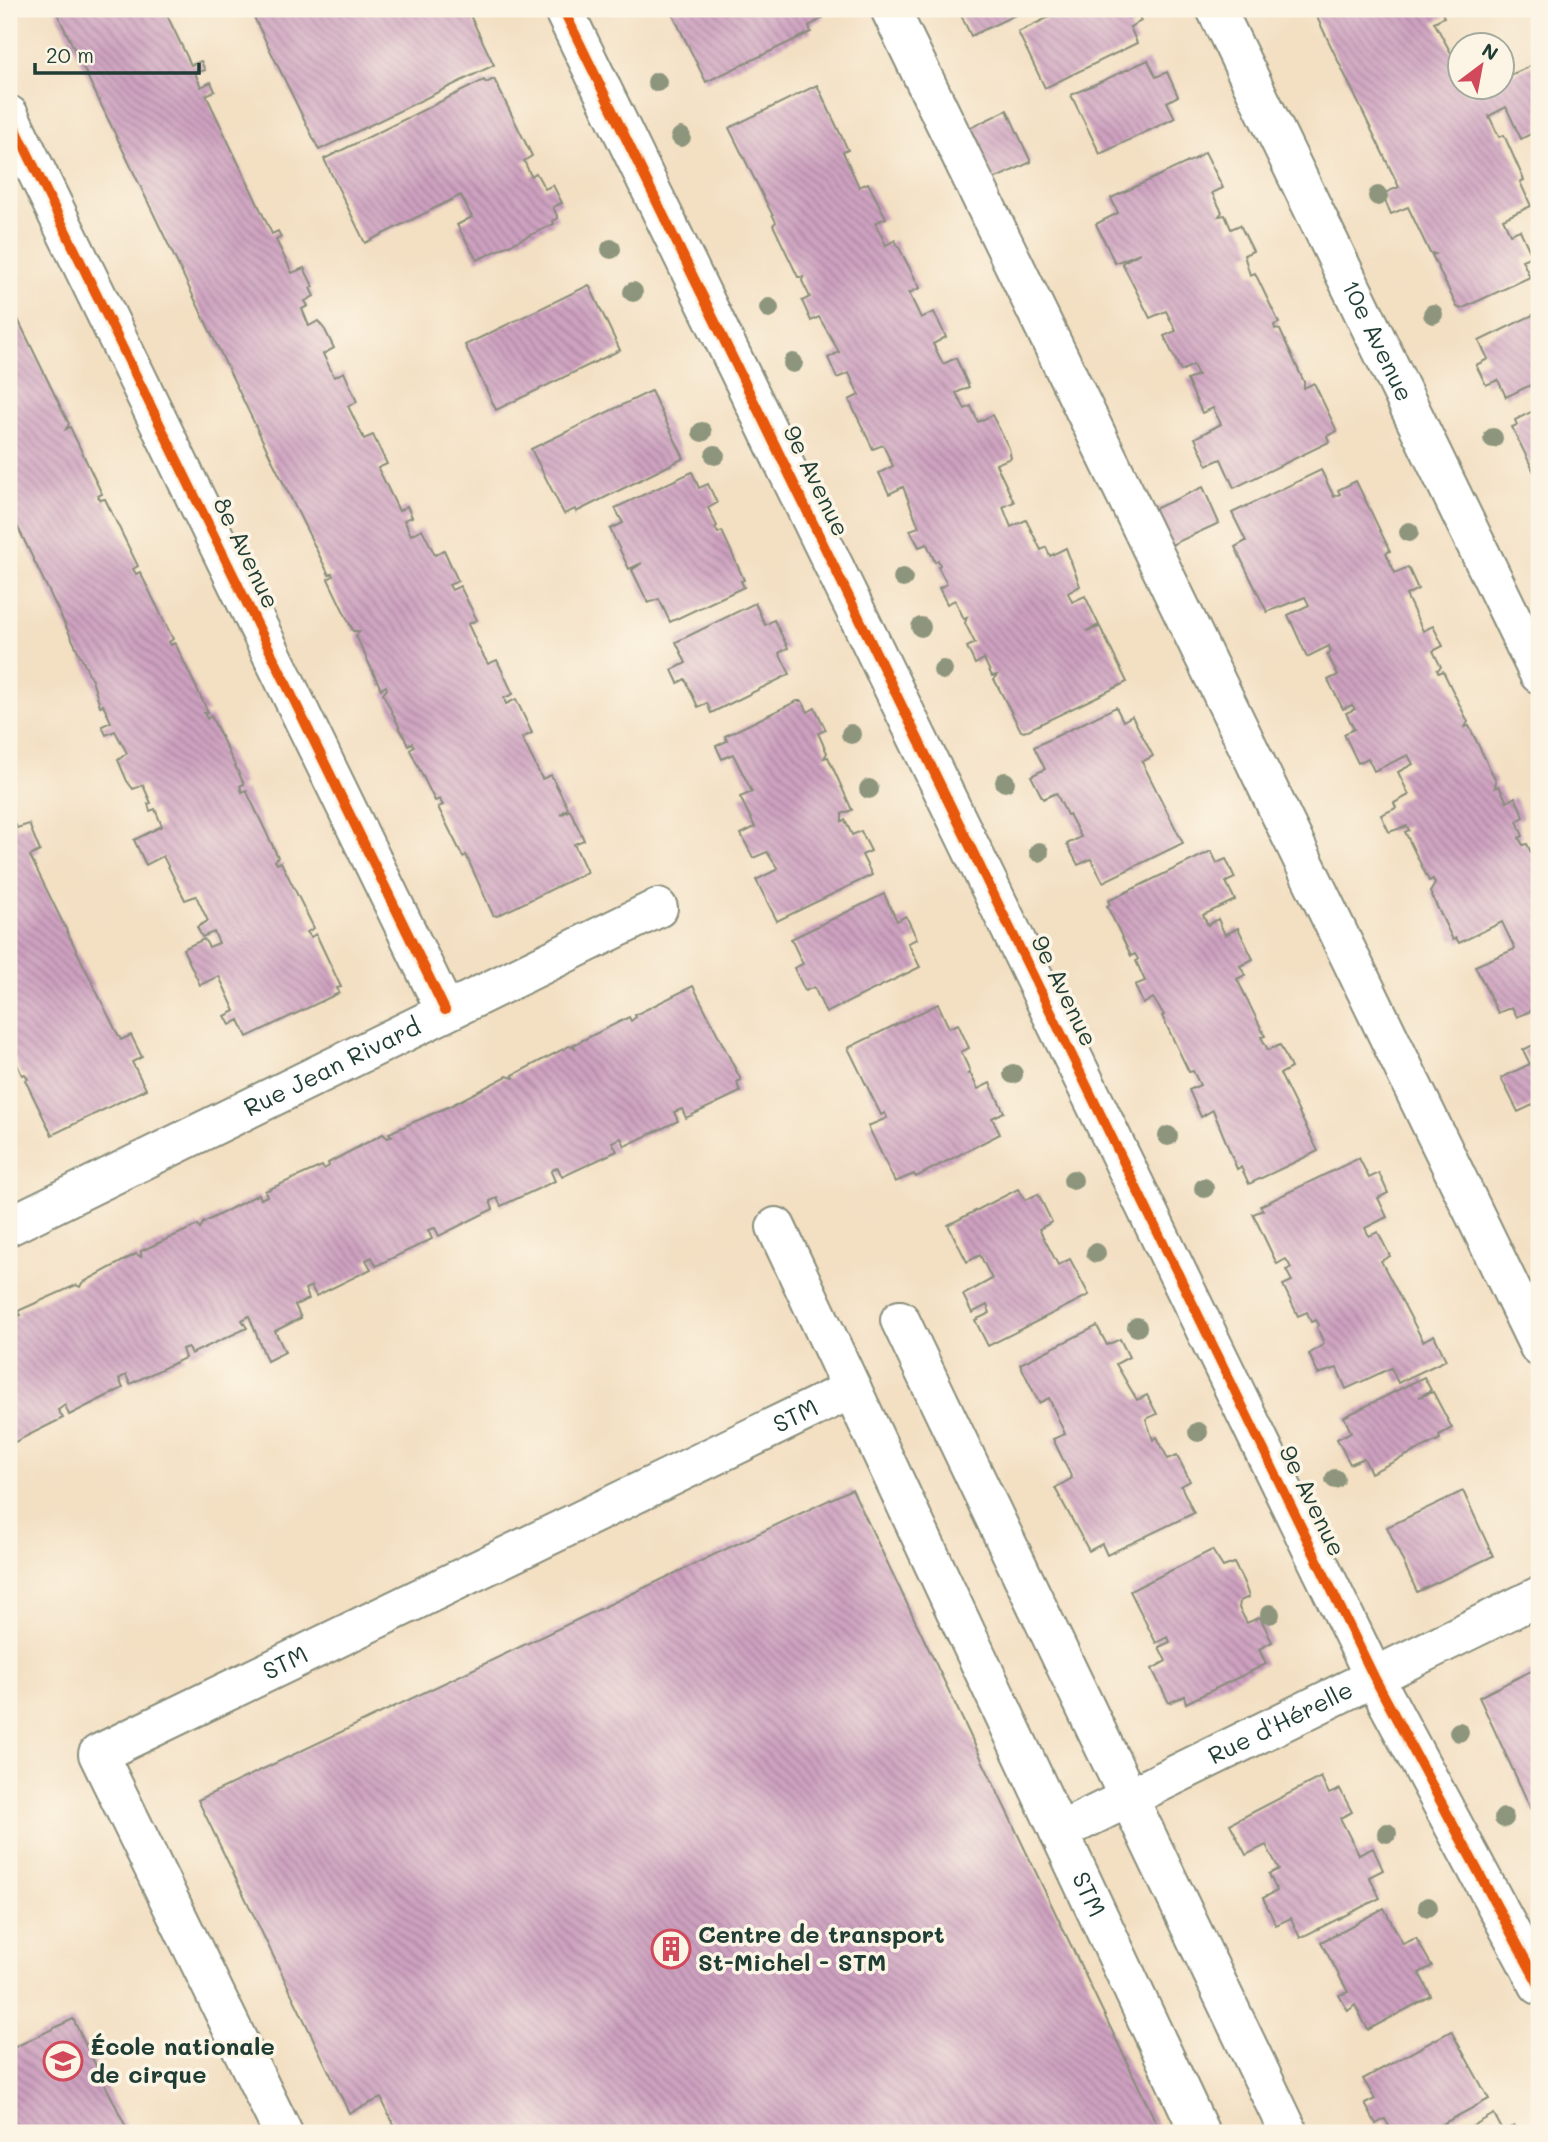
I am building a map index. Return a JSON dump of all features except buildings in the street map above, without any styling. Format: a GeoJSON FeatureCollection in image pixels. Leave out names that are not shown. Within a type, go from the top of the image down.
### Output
{"type":"FeatureCollection","features":[{"type":"Feature","properties":{"kind":"street","name":"9e Avenue"},"geometry":{"type":"LineString","coordinates":[[563,9],[1374,1677],[1539,1985]]}},
{"type":"Feature","properties":{"kind":"street"},"geometry":{"type":"LineString","coordinates":[[890,9],[1539,1347]]}},
{"type":"Feature","properties":{"kind":"street","name":"10e Avenue"},"geometry":{"type":"LineString","coordinates":[[1216,9],[1539,674]]}},
{"type":"Feature","properties":{"kind":"street","name":"8e Avenue"},"geometry":{"type":"LineString","coordinates":[[9,115],[445,1010]]}},
{"type":"Feature","properties":{"kind":"street","name":"Rue Jean Rivard"},"geometry":{"type":"LineString","coordinates":[[9,1226],[445,1010],[658,908]]}},
{"type":"Feature","properties":{"kind":"street","name":"STM"},"geometry":{"type":"LineString","coordinates":[[776,1227],[1200,2133]]}},
{"type":"Feature","properties":{"kind":"street"},"geometry":{"type":"LineString","coordinates":[[900,1320],[1289,2133]]}},
{"type":"Feature","properties":{"kind":"street","name":"STM"},"geometry":{"type":"LineString","coordinates":[[283,2133],[98,1754],[852,1389]]}},
{"type":"Feature","properties":{"kind":"street","name":"Rue d'Hérelle"},"geometry":{"type":"LineString","coordinates":[[1059,1832],[1539,1596]]}},
{"type":"Feature","properties":{"kind":"cycle path"},"geometry":{"type":"LineString","coordinates":[[563,9],[1374,1677],[1539,1985]]}},
{"type":"Feature","properties":{"kind":"cycle path"},"geometry":{"type":"LineString","coordinates":[[9,115],[445,1010]]}},
{"type":"Feature","properties":{"kind":"place","name":"Centre de transport St-Michel - STM"},"geometry":{"type":"Point","coordinates":[671,1949]}},
{"type":"Feature","properties":{"kind":"place","name":"École nationale de cirque"},"geometry":{"type":"Point","coordinates":[63,2061]}}]}
